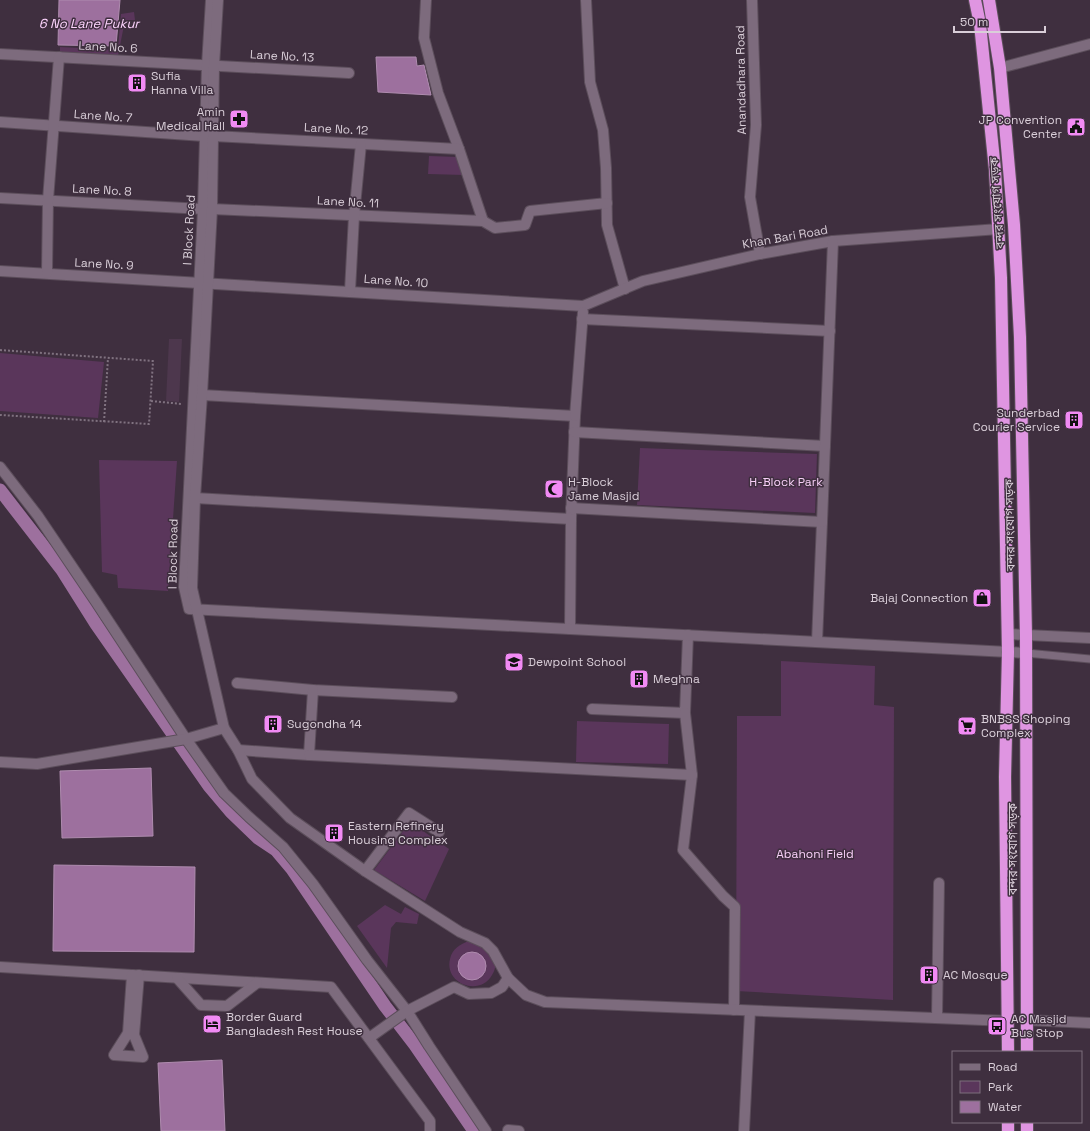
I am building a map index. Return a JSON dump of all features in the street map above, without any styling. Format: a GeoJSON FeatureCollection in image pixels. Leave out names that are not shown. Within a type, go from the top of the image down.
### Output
{"type":"FeatureCollection","features":[{"type":"Feature","properties":{"kind":"highway","name":"বন্দর সংযোগ সড়ক"},"geometry":{"type":"LineString","coordinates":[[975,0],[980,24],[995,170],[999,229],[1008,634],[1005,777],[1008,1051]]}},
{"type":"Feature","properties":{"kind":"highway","name":"বন্দর সংযোগ সড়ক"},"geometry":{"type":"LineString","coordinates":[[989,0],[1000,68],[1014,225],[1020,337],[1026,635],[1027,1051]]}},
{"type":"Feature","properties":{"kind":"street","name":"I Block Road"},"geometry":{"type":"LineString","coordinates":[[203,282],[202,395],[192,588],[196,611],[189,610],[184,587],[193,405],[203,282],[207,209],[211,0]]}},
{"type":"Feature","properties":{"kind":"street","name":"I Block Road"},"geometry":{"type":"LineString","coordinates":[[210,66],[218,0]]}},
{"type":"Feature","properties":{"kind":"street"},"geometry":{"type":"LineString","coordinates":[[426,0],[424,38],[438,93],[484,221]]}},
{"type":"Feature","properties":{"kind":"street"},"geometry":{"type":"LineString","coordinates":[[586,0],[590,82],[603,130],[606,168],[607,225],[625,288]]}},
{"type":"Feature","properties":{"kind":"street","name":"Anandadhara Road"},"geometry":{"type":"LineString","coordinates":[[752,0],[756,125],[750,197],[760,254]]}},
{"type":"Feature","properties":{"kind":"street"},"geometry":{"type":"LineString","coordinates":[[1000,68],[1090,44]]}},
{"type":"Feature","properties":{"kind":"street","name":"Lane No. 6"},"geometry":{"type":"LineString","coordinates":[[0,54],[210,66]]}},
{"type":"Feature","properties":{"kind":"street"},"geometry":{"type":"LineString","coordinates":[[47,273],[48,200],[59,57]]}},
{"type":"Feature","properties":{"kind":"street","name":"Lane No. 13"},"geometry":{"type":"LineString","coordinates":[[210,66],[349,72]]}},
{"type":"Feature","properties":{"kind":"street","name":"Lane No. 7"},"geometry":{"type":"LineString","coordinates":[[0,122],[208,136]]}},
{"type":"Feature","properties":{"kind":"street","name":"Lane No. 12"},"geometry":{"type":"LineString","coordinates":[[208,136],[459,148]]}},
{"type":"Feature","properties":{"kind":"street"},"geometry":{"type":"LineString","coordinates":[[350,291],[354,216],[361,144]]}},
{"type":"Feature","properties":{"kind":"street","name":"Lane No. 8"},"geometry":{"type":"LineString","coordinates":[[0,198],[207,209]]}},
{"type":"Feature","properties":{"kind":"street","name":"Lane No. 11"},"geometry":{"type":"LineString","coordinates":[[207,209],[484,221],[495,228],[525,225],[530,211],[606,202]]}},
{"type":"Feature","properties":{"kind":"street","name":"Khan Bari Road"},"geometry":{"type":"LineString","coordinates":[[583,306],[643,281],[760,254],[833,241],[999,229]]}},
{"type":"Feature","properties":{"kind":"street"},"geometry":{"type":"LineString","coordinates":[[817,642],[833,241]]}},
{"type":"Feature","properties":{"kind":"street","name":"Lane No. 9"},"geometry":{"type":"LineString","coordinates":[[0,271],[203,282]]}},
{"type":"Feature","properties":{"kind":"street","name":"Lane No. 10"},"geometry":{"type":"LineString","coordinates":[[203,282],[583,306]]}},
{"type":"Feature","properties":{"kind":"street"},"geometry":{"type":"LineString","coordinates":[[570,630],[570,518],[574,432],[583,306]]}},
{"type":"Feature","properties":{"kind":"street"},"geometry":{"type":"LineString","coordinates":[[582,318],[830,331]]}},
{"type":"Feature","properties":{"kind":"street"},"geometry":{"type":"LineString","coordinates":[[202,395],[575,416]]}},
{"type":"Feature","properties":{"kind":"street"},"geometry":{"type":"LineString","coordinates":[[574,432],[825,446]]}},
{"type":"Feature","properties":{"kind":"street"},"geometry":{"type":"LineString","coordinates":[[0,467],[38,516],[185,739],[224,793],[283,847],[313,884],[367,960],[407,1011],[486,1131]]}},
{"type":"Feature","properties":{"kind":"street"},"geometry":{"type":"LineString","coordinates":[[196,498],[570,518]]}},
{"type":"Feature","properties":{"kind":"street"},"geometry":{"type":"LineString","coordinates":[[571,508],[822,522]]}},
{"type":"Feature","properties":{"kind":"street"},"geometry":{"type":"LineString","coordinates":[[1008,1021],[545,1002],[526,995],[508,978],[493,951],[485,943],[460,932],[365,871],[290,818],[252,779],[238,750],[224,728],[196,611],[1026,653]]}},
{"type":"Feature","properties":{"kind":"street"},"geometry":{"type":"LineString","coordinates":[[1008,634],[1090,638]]}},
{"type":"Feature","properties":{"kind":"street"},"geometry":{"type":"LineString","coordinates":[[688,636],[685,713],[692,775],[683,850],[723,896],[735,907],[734,1010]]}},
{"type":"Feature","properties":{"kind":"street"},"geometry":{"type":"LineString","coordinates":[[237,683],[313,690],[452,697]]}},
{"type":"Feature","properties":{"kind":"street"},"geometry":{"type":"LineString","coordinates":[[309,755],[313,690]]}},
{"type":"Feature","properties":{"kind":"street"},"geometry":{"type":"LineString","coordinates":[[592,709],[685,713]]}},
{"type":"Feature","properties":{"kind":"street"},"geometry":{"type":"LineString","coordinates":[[0,762],[37,764],[185,739],[224,728]]}},
{"type":"Feature","properties":{"kind":"street"},"geometry":{"type":"LineString","coordinates":[[238,750],[692,775]]}},
{"type":"Feature","properties":{"kind":"street"},"geometry":{"type":"LineString","coordinates":[[365,871],[409,813],[438,832]]}},
{"type":"Feature","properties":{"kind":"street"},"geometry":{"type":"LineString","coordinates":[[937,1018],[939,883]]}},
{"type":"Feature","properties":{"kind":"street"},"geometry":{"type":"LineString","coordinates":[[0,967],[257,982],[331,988],[430,1121],[430,1131]]}},
{"type":"Feature","properties":{"kind":"street"},"geometry":{"type":"LineString","coordinates":[[136,975],[134,1035],[143,1057],[114,1055],[128,1033],[136,975]]}},
{"type":"Feature","properties":{"kind":"street"},"geometry":{"type":"LineString","coordinates":[[177,978],[201,1005],[227,1006],[257,982]]}},
{"type":"Feature","properties":{"kind":"street"},"geometry":{"type":"LineString","coordinates":[[369,1038],[407,1011],[454,987],[469,994],[491,993],[502,987],[508,978]]}},
{"type":"Feature","properties":{"kind":"street"},"geometry":{"type":"LineString","coordinates":[[744,1131],[750,1011]]}},
{"type":"Feature","properties":{"kind":"street"},"geometry":{"type":"LineString","coordinates":[[1027,1020],[1090,1023]]}},
{"type":"Feature","properties":{"kind":"street"},"geometry":{"type":"LineString","coordinates":[[508,1130],[519,1131]]}},
{"type":"Feature","properties":{"kind":"lane"},"geometry":{"type":"LineString","coordinates":[[1026,653],[1090,659]]}},
{"type":"Feature","properties":{"kind":"path"},"geometry":{"type":"LineString","coordinates":[[0,350],[153,361],[149,424],[0,415]]}},
{"type":"Feature","properties":{"kind":"path"},"geometry":{"type":"LineString","coordinates":[[104,422],[108,358]]}},
{"type":"Feature","properties":{"kind":"path"},"geometry":{"type":"LineString","coordinates":[[151,401],[193,405]]}},
{"type":"Feature","properties":{"kind":"shaded area"},"geometry":{"type":"Polygon","coordinates":[[[169,339],[182,339],[179,402],[166,401],[169,339]]]}},
{"type":"Feature","properties":{"kind":"green space"},"geometry":{"type":"Polygon","coordinates":[[[134,12],[135,20],[125,20],[118,56],[60,53],[60,47],[115,50],[118,48],[121,14],[134,12]]]}},
{"type":"Feature","properties":{"kind":"green space"},"geometry":{"type":"Polygon","coordinates":[[[429,156],[458,157],[464,175],[428,174],[429,156]]]}},
{"type":"Feature","properties":{"kind":"green space"},"geometry":{"type":"Polygon","coordinates":[[[0,353],[104,362],[98,418],[0,411],[0,353]]]}},
{"type":"Feature","properties":{"kind":"green space","name":"H-Block Park"},"geometry":{"type":"Polygon","coordinates":[[[640,448],[817,454],[815,513],[637,505],[640,448]]]}},
{"type":"Feature","properties":{"kind":"green space"},"geometry":{"type":"Polygon","coordinates":[[[99,460],[177,461],[168,591],[118,588],[117,575],[102,572],[99,460]]]}},
{"type":"Feature","properties":{"kind":"green space","name":"Abahoni Field"},"geometry":{"type":"Polygon","coordinates":[[[781,661],[875,666],[874,705],[894,707],[893,1000],[736,991],[737,716],[781,716],[781,661]]]}},
{"type":"Feature","properties":{"kind":"green space"},"geometry":{"type":"Polygon","coordinates":[[[577,721],[669,724],[668,764],[576,762],[577,721]]]}},
{"type":"Feature","properties":{"kind":"green space"},"geometry":{"type":"Polygon","coordinates":[[[410,822],[449,849],[425,901],[374,870],[410,822]]]}},
{"type":"Feature","properties":{"kind":"green space"},"geometry":{"type":"Polygon","coordinates":[[[385,905],[401,914],[405,907],[419,914],[417,924],[396,922],[391,928],[387,968],[357,926],[385,905]]]}},
{"type":"Feature","properties":{"kind":"green space"},"geometry":{"type":"Polygon","coordinates":[[[469,941],[484,944],[495,963],[495,969],[492,975],[487,982],[480,985],[464,985],[457,981],[452,975],[450,968],[450,959],[453,952],[460,945],[469,941]]]}},
{"type":"Feature","properties":{"kind":"water","name":"6 No Lane Pukur"},"geometry":{"type":"Polygon","coordinates":[[[59,0],[120,0],[116,46],[58,45],[59,0]]]}},
{"type":"Feature","properties":{"kind":"water"},"geometry":{"type":"Polygon","coordinates":[[[376,57],[416,57],[417,66],[424,65],[431,95],[378,92],[376,57]]]}},
{"type":"Feature","properties":{"kind":"water"},"geometry":{"type":"Polygon","coordinates":[[[151,768],[153,836],[62,838],[60,771],[151,768]]]}},
{"type":"Feature","properties":{"kind":"water"},"geometry":{"type":"Polygon","coordinates":[[[54,865],[195,867],[194,952],[53,951],[54,865]]]}},
{"type":"Feature","properties":{"kind":"water"},"geometry":{"type":"Polygon","coordinates":[[[472,952],[478,953],[482,956],[485,960],[485,972],[482,976],[478,979],[472,980],[466,979],[462,976],[459,972],[458,966],[459,960],[462,956],[466,953],[472,952]]]}},
{"type":"Feature","properties":{"kind":"water"},"geometry":{"type":"Polygon","coordinates":[[[222,1060],[225,1131],[161,1131],[158,1063],[222,1060]]]}},
{"type":"Feature","properties":{"kind":"waterway"},"geometry":{"type":"LineString","coordinates":[[0,490],[62,570],[96,624],[209,786],[231,812],[258,838],[276,850],[292,869],[385,1006],[415,1045],[474,1131]]}},
{"type":"Feature","properties":{"kind":"place","name":"Sufia Hanna Villa"},"geometry":{"type":"Point","coordinates":[137,83]}},
{"type":"Feature","properties":{"kind":"place","name":"Amin Medical Hall"},"geometry":{"type":"Point","coordinates":[239,119]}},
{"type":"Feature","properties":{"kind":"place","name":"JP Convention Center"},"geometry":{"type":"Point","coordinates":[1076,127]}},
{"type":"Feature","properties":{"kind":"place","name":"Sunderbad Courier Service"},"geometry":{"type":"Point","coordinates":[1074,420]}},
{"type":"Feature","properties":{"kind":"place","name":"H-Block Jame Masjid"},"geometry":{"type":"Point","coordinates":[554,489]}},
{"type":"Feature","properties":{"kind":"place","name":"Bajaj Connection"},"geometry":{"type":"Point","coordinates":[982,598]}},
{"type":"Feature","properties":{"kind":"place","name":"Dewpoint School"},"geometry":{"type":"Point","coordinates":[514,662]}},
{"type":"Feature","properties":{"kind":"place","name":"Meghna"},"geometry":{"type":"Point","coordinates":[639,679]}},
{"type":"Feature","properties":{"kind":"place","name":"Sugondha 14"},"geometry":{"type":"Point","coordinates":[273,724]}},
{"type":"Feature","properties":{"kind":"place","name":"BNBSS Shoping Complex"},"geometry":{"type":"Point","coordinates":[967,726]}},
{"type":"Feature","properties":{"kind":"place","name":"Eastern Refinery Housing Complex"},"geometry":{"type":"Point","coordinates":[334,833]}},
{"type":"Feature","properties":{"kind":"place","name":"AC Mosque"},"geometry":{"type":"Point","coordinates":[929,975]}},
{"type":"Feature","properties":{"kind":"place","name":"Border Guard Bangladesh Rest House"},"geometry":{"type":"Point","coordinates":[212,1024]}},
{"type":"Feature","properties":{"kind":"place","name":"AC Masjid Bus Stop"},"geometry":{"type":"Point","coordinates":[997,1026]}}]}
